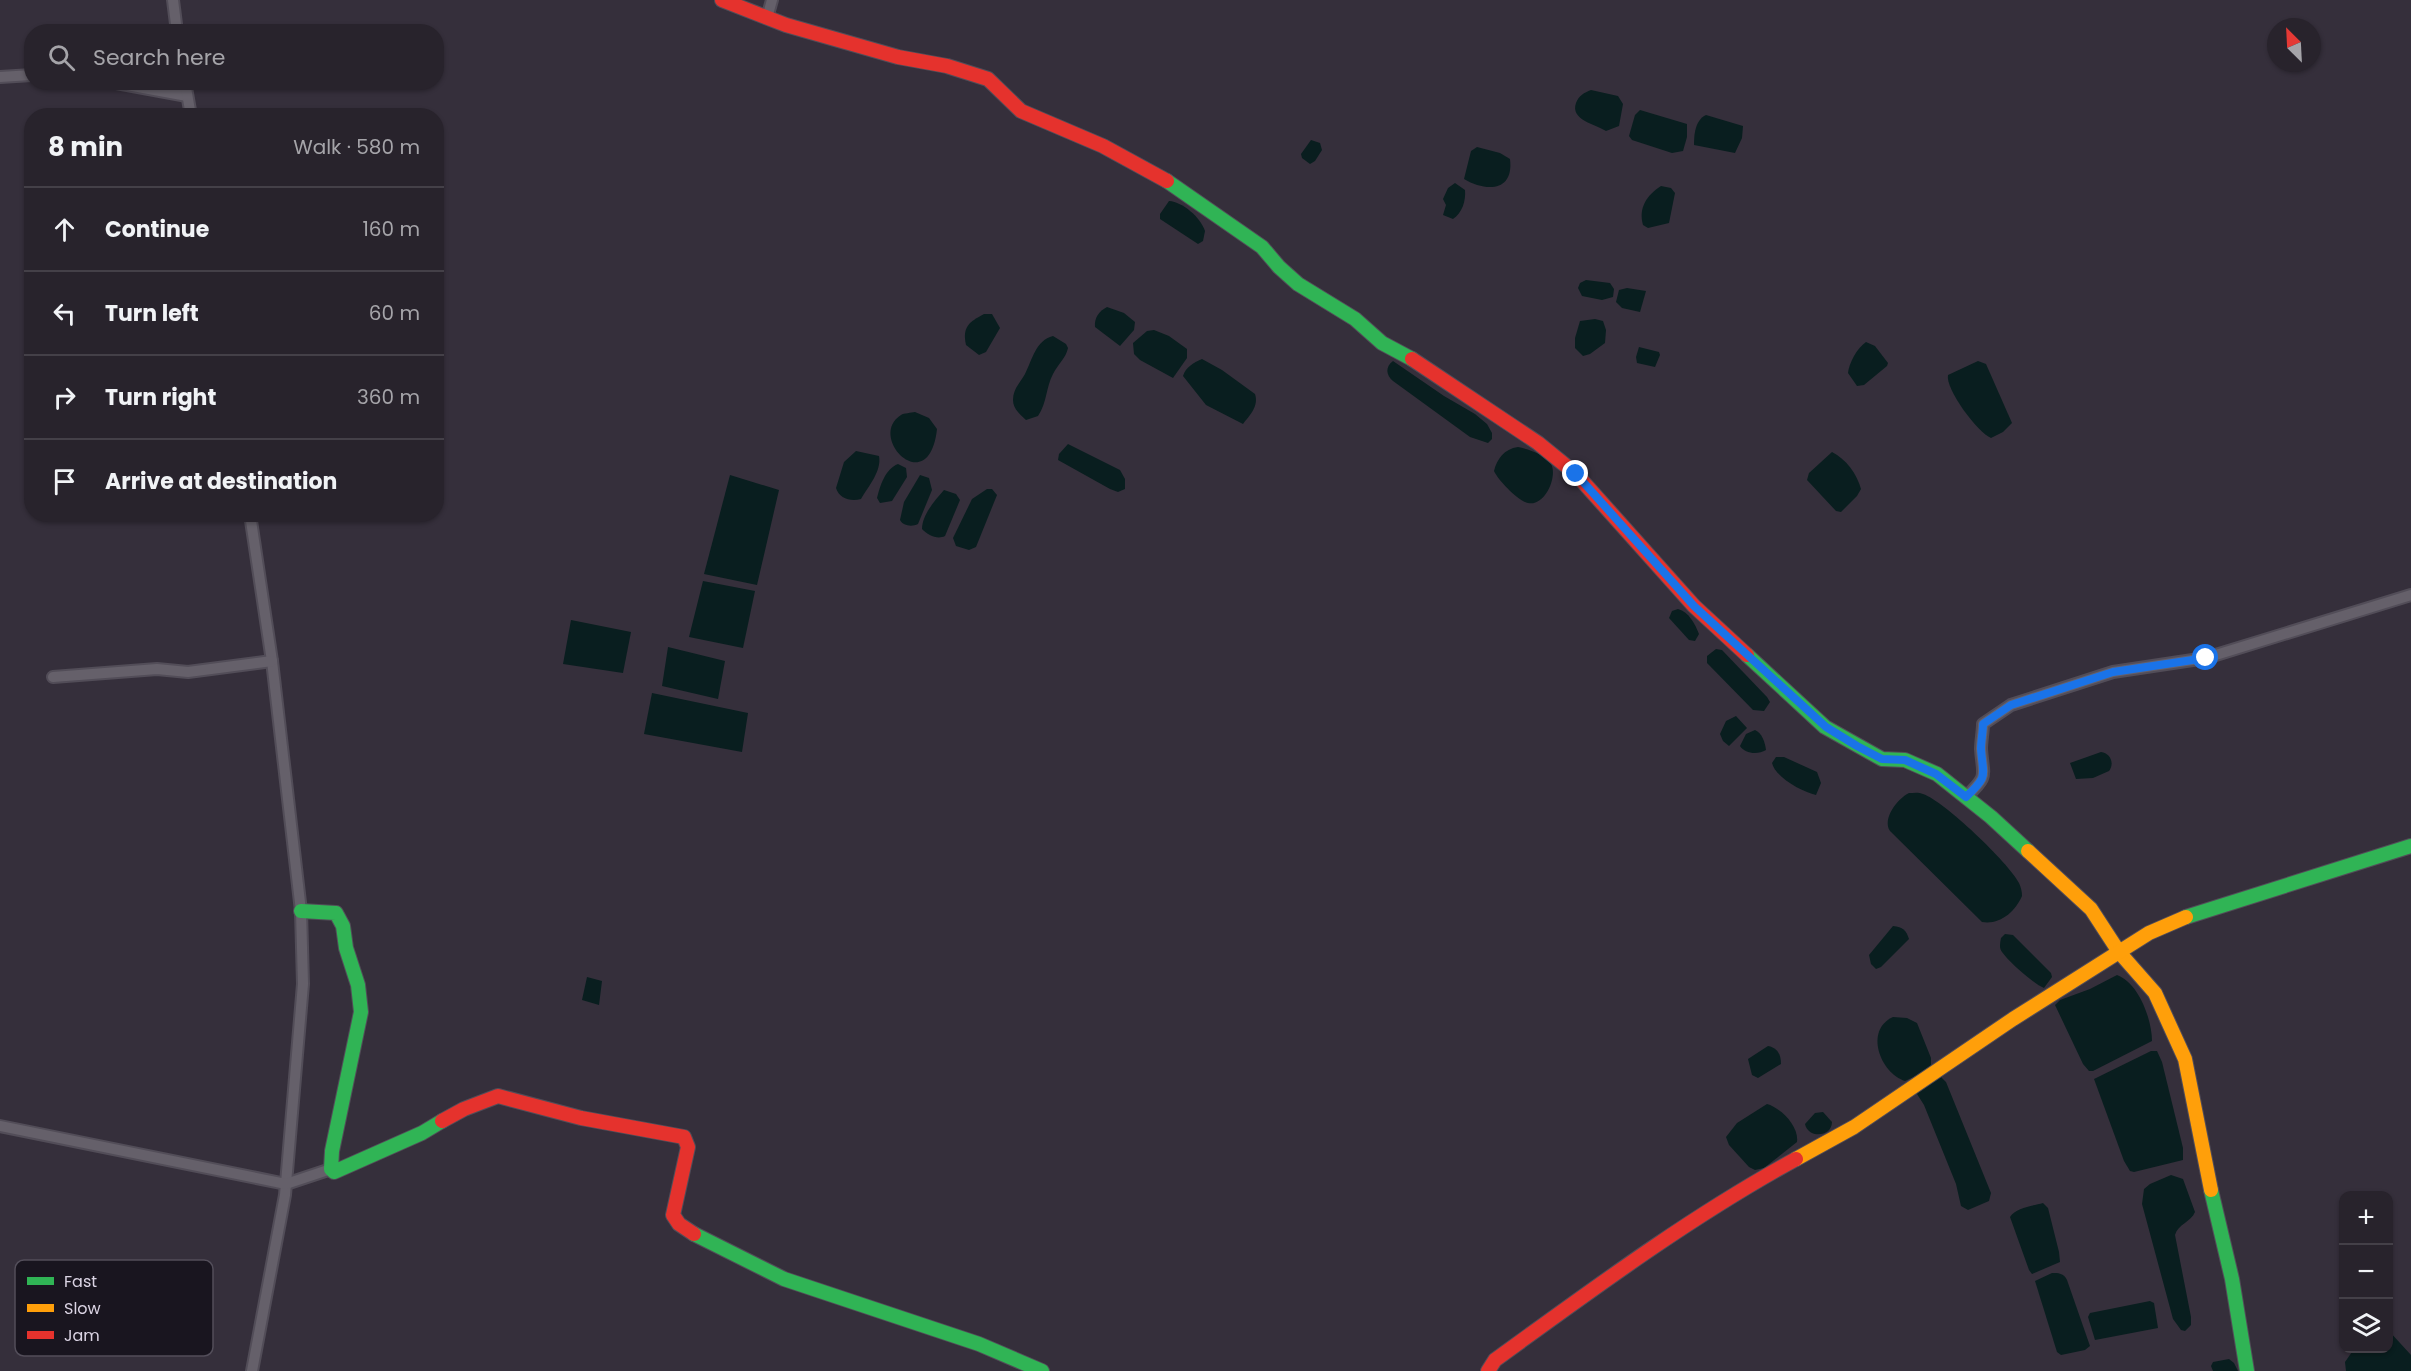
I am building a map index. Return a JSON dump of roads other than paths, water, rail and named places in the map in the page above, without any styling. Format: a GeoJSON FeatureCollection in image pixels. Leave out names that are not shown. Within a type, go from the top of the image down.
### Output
{"type":"FeatureCollection","features":[{"type":"Feature","properties":{"kind":"street"},"geometry":{"type":"LineString","coordinates":[[172,0],[176,24]]}},
{"type":"Feature","properties":{"kind":"street"},"geometry":{"type":"LineString","coordinates":[[722,0],[767,18],[898,57],[946,66],[988,79],[1021,111],[1103,146],[1176,186],[1262,248],[1298,284],[1355,319],[1382,343],[1415,361],[1538,443],[1576,474],[1694,606],[1826,727],[1882,759],[1905,760],[1936,774],[1966,797],[2091,909],[2119,952],[2155,993],[2185,1059],[2214,1206],[2232,1279],[2247,1371]]}},
{"type":"Feature","properties":{"kind":"street"},"geometry":{"type":"LineString","coordinates":[[767,18],[772,0]]}},
{"type":"Feature","properties":{"kind":"street"},"geometry":{"type":"LineString","coordinates":[[0,77],[24,76]]}},
{"type":"Feature","properties":{"kind":"street"},"geometry":{"type":"LineString","coordinates":[[154,90],[187,96]]}},
{"type":"Feature","properties":{"kind":"street"},"geometry":{"type":"LineString","coordinates":[[186,90],[189,108]]}},
{"type":"Feature","properties":{"kind":"street"},"geometry":{"type":"LineString","coordinates":[[251,522],[273,661],[301,911],[303,984],[286,1184],[252,1371]]}},
{"type":"Feature","properties":{"kind":"street"},"geometry":{"type":"LineString","coordinates":[[1966,797],[1978,785],[1985,771],[1981,748],[1983,724],[2011,705],[2113,672],[2206,658],[2411,595]]}},
{"type":"Feature","properties":{"kind":"street"},"geometry":{"type":"LineString","coordinates":[[53,677],[157,669],[188,672],[273,661]]}},
{"type":"Feature","properties":{"kind":"street"},"geometry":{"type":"LineString","coordinates":[[1488,1371],[1495,1360],[1605,1280],[1745,1186],[1854,1127],[1960,1055],[2149,933],[2188,915],[2411,846]]}},
{"type":"Feature","properties":{"kind":"street"},"geometry":{"type":"LineString","coordinates":[[301,911],[336,913],[343,926],[346,948],[358,985],[361,1012],[332,1151],[332,1169]]}},
{"type":"Feature","properties":{"kind":"street"},"geometry":{"type":"LineString","coordinates":[[0,1126],[286,1184],[332,1169],[334,1172],[339,1171],[422,1132],[464,1109],[498,1096],[581,1118],[684,1137],[688,1147],[673,1215],[680,1224],[702,1240],[784,1279],[979,1344],[1042,1371]]}}]}
